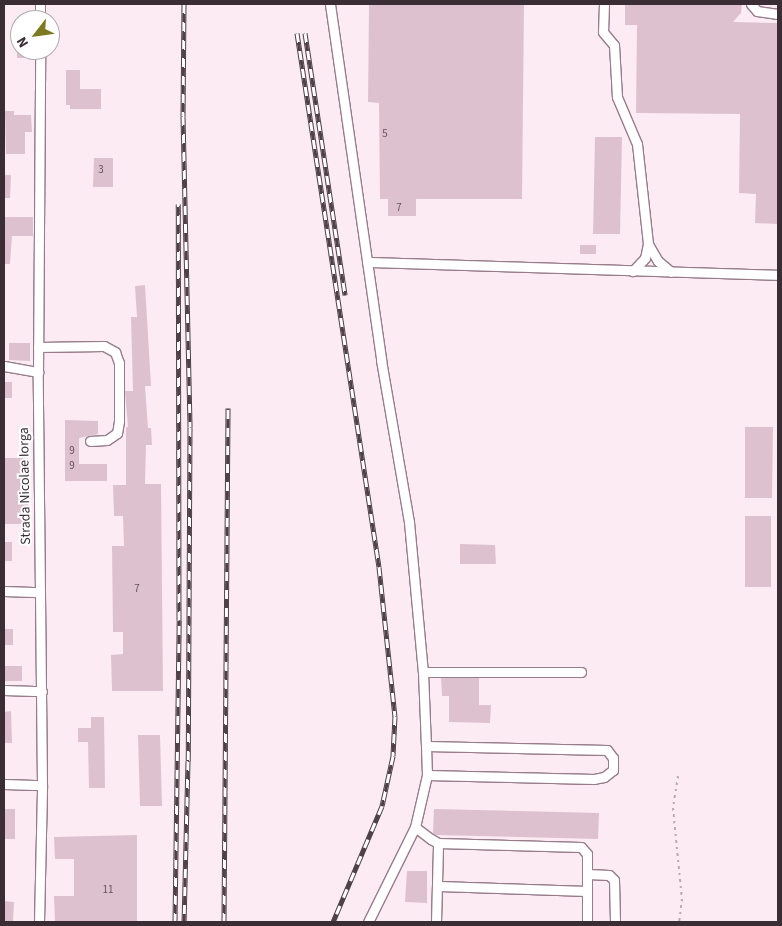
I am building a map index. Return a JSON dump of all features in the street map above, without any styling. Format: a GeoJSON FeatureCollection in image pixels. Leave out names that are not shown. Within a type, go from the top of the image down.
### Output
{"type":"FeatureCollection","features":[{"type":"Feature","properties":{"kind":"street"},"geometry":{"type":"LineString","coordinates":[[330,4],[367,262],[409,522],[423,672],[427,775],[415,827],[368,922]]}},
{"type":"Feature","properties":{"kind":"street"},"geometry":{"type":"LineString","coordinates":[[604,4],[603,32],[614,45],[617,97],[636,140],[648,244],[658,261],[671,272]]}},
{"type":"Feature","properties":{"kind":"street"},"geometry":{"type":"LineString","coordinates":[[751,4],[757,11],[778,14]]}},
{"type":"Feature","properties":{"kind":"street","name":"Strada Nicolae Iorga"},"geometry":{"type":"LineString","coordinates":[[39,922],[42,785],[38,372],[40,60]]}},
{"type":"Feature","properties":{"kind":"street"},"geometry":{"type":"LineString","coordinates":[[633,271],[642,263],[648,244]]}},
{"type":"Feature","properties":{"kind":"street"},"geometry":{"type":"LineString","coordinates":[[367,262],[778,275]]}},
{"type":"Feature","properties":{"kind":"street"},"geometry":{"type":"LineString","coordinates":[[38,347],[104,346],[115,352],[119,363],[119,420],[117,433],[107,440],[90,441]]}},
{"type":"Feature","properties":{"kind":"street"},"geometry":{"type":"LineString","coordinates":[[4,366],[38,372]]}},
{"type":"Feature","properties":{"kind":"street"},"geometry":{"type":"LineString","coordinates":[[4,591],[40,592]]}},
{"type":"Feature","properties":{"kind":"street"},"geometry":{"type":"LineString","coordinates":[[423,672],[581,672]]}},
{"type":"Feature","properties":{"kind":"street"},"geometry":{"type":"LineString","coordinates":[[4,690],[42,690]]}},
{"type":"Feature","properties":{"kind":"street"},"geometry":{"type":"LineString","coordinates":[[426,746],[606,750],[613,758],[613,770],[604,777],[594,779],[427,775]]}},
{"type":"Feature","properties":{"kind":"street"},"geometry":{"type":"LineString","coordinates":[[4,784],[42,785]]}},
{"type":"Feature","properties":{"kind":"street"},"geometry":{"type":"LineString","coordinates":[[415,827],[438,842],[580,847],[588,854],[587,922]]}},
{"type":"Feature","properties":{"kind":"street"},"geometry":{"type":"LineString","coordinates":[[438,842],[438,886],[435,922],[441,922]]}},
{"type":"Feature","properties":{"kind":"street"},"geometry":{"type":"LineString","coordinates":[[588,874],[609,875],[614,880],[616,922]]}},
{"type":"Feature","properties":{"kind":"street"},"geometry":{"type":"LineString","coordinates":[[438,886],[587,891]]}},
{"type":"Feature","properties":{"kind":"path"},"geometry":{"type":"LineString","coordinates":[[678,776],[673,808],[682,899],[678,922]]}},
{"type":"Feature","properties":{"kind":"building"},"geometry":{"type":"Polygon","coordinates":[[[369,4],[524,4],[522,199],[416,199],[416,216],[388,216],[388,199],[380,199],[379,103],[368,102],[369,4]]]}},
{"type":"Feature","properties":{"kind":"building"},"geometry":{"type":"Polygon","coordinates":[[[625,4],[742,4],[741,13],[733,22],[778,23],[778,224],[755,223],[756,194],[739,193],[740,114],[636,113],[637,25],[625,25],[625,4]]]}},
{"type":"Feature","properties":{"kind":"building"},"geometry":{"type":"Polygon","coordinates":[[[66,70],[80,70],[80,89],[101,89],[101,109],[70,109],[70,105],[66,105],[66,70]]]}},
{"type":"Feature","properties":{"kind":"building"},"geometry":{"type":"Polygon","coordinates":[[[5,111],[14,111],[14,115],[31,115],[32,132],[25,132],[25,154],[6,154],[5,111]]]}},
{"type":"Feature","properties":{"kind":"building"},"geometry":{"type":"Polygon","coordinates":[[[595,137],[622,137],[620,234],[593,234],[595,137]]]}},
{"type":"Feature","properties":{"kind":"building"},"geometry":{"type":"Polygon","coordinates":[[[94,158],[113,158],[113,187],[93,187],[94,158]]]}},
{"type":"Feature","properties":{"kind":"building"},"geometry":{"type":"Polygon","coordinates":[[[4,175],[11,175],[10,198],[4,198],[4,175]]]}},
{"type":"Feature","properties":{"kind":"building"},"geometry":{"type":"Polygon","coordinates":[[[4,217],[33,217],[33,236],[12,236],[10,264],[4,264],[4,217]]]}},
{"type":"Feature","properties":{"kind":"building"},"geometry":{"type":"Polygon","coordinates":[[[580,245],[596,245],[596,254],[580,254],[580,245]]]}},
{"type":"Feature","properties":{"kind":"building"},"geometry":{"type":"Polygon","coordinates":[[[145,285],[151,386],[145,386],[148,428],[151,428],[152,445],[146,445],[145,484],[161,484],[163,691],[112,691],[111,655],[123,654],[123,632],[113,632],[112,546],[124,546],[123,516],[114,516],[113,485],[126,485],[126,427],[128,427],[125,391],[133,391],[131,317],[137,317],[135,286],[145,285]]]}},
{"type":"Feature","properties":{"kind":"building"},"geometry":{"type":"Polygon","coordinates":[[[9,343],[30,343],[30,361],[9,360],[9,343]]]}},
{"type":"Feature","properties":{"kind":"building"},"geometry":{"type":"Polygon","coordinates":[[[4,382],[12,382],[12,398],[4,398],[4,382]]]}},
{"type":"Feature","properties":{"kind":"building"},"geometry":{"type":"Polygon","coordinates":[[[65,420],[98,421],[98,434],[79,438],[79,464],[107,464],[107,481],[65,481],[65,420]]]}},
{"type":"Feature","properties":{"kind":"building"},"geometry":{"type":"Polygon","coordinates":[[[745,427],[773,427],[772,498],[745,498],[745,427]]]}},
{"type":"Feature","properties":{"kind":"building"},"geometry":{"type":"Polygon","coordinates":[[[5,458],[28,458],[28,524],[5,524],[5,458]]]}},
{"type":"Feature","properties":{"kind":"building"},"geometry":{"type":"Polygon","coordinates":[[[745,516],[771,516],[771,587],[745,587],[745,516]]]}},
{"type":"Feature","properties":{"kind":"building"},"geometry":{"type":"Polygon","coordinates":[[[4,542],[12,542],[12,561],[4,561],[4,542]]]}},
{"type":"Feature","properties":{"kind":"building"},"geometry":{"type":"Polygon","coordinates":[[[460,544],[495,545],[496,564],[460,564],[460,544]]]}},
{"type":"Feature","properties":{"kind":"building"},"geometry":{"type":"Polygon","coordinates":[[[4,629],[13,629],[13,645],[4,645],[4,629]]]}},
{"type":"Feature","properties":{"kind":"building"},"geometry":{"type":"Polygon","coordinates":[[[4,666],[22,666],[22,681],[4,681],[4,666]]]}},
{"type":"Feature","properties":{"kind":"building"},"geometry":{"type":"Polygon","coordinates":[[[441,678],[479,678],[479,705],[491,705],[490,723],[449,722],[449,696],[442,696],[441,678]]]}},
{"type":"Feature","properties":{"kind":"building"},"geometry":{"type":"Polygon","coordinates":[[[11,711],[12,743],[4,743],[4,712],[11,711]]]}},
{"type":"Feature","properties":{"kind":"building"},"geometry":{"type":"Polygon","coordinates":[[[91,717],[104,717],[105,788],[89,788],[88,742],[78,742],[78,728],[91,728],[91,717]]]}},
{"type":"Feature","properties":{"kind":"building"},"geometry":{"type":"Polygon","coordinates":[[[138,735],[160,735],[162,806],[140,806],[138,735]]]}},
{"type":"Feature","properties":{"kind":"building"},"geometry":{"type":"Polygon","coordinates":[[[4,809],[15,809],[15,839],[4,839],[4,809]]]}},
{"type":"Feature","properties":{"kind":"building"},"geometry":{"type":"Polygon","coordinates":[[[434,809],[599,813],[598,839],[436,835],[433,833],[434,809]]]}},
{"type":"Feature","properties":{"kind":"building"},"geometry":{"type":"Polygon","coordinates":[[[137,835],[137,922],[55,922],[54,896],[74,896],[74,859],[55,859],[54,837],[137,835]]]}},
{"type":"Feature","properties":{"kind":"building"},"geometry":{"type":"Polygon","coordinates":[[[407,871],[427,871],[427,903],[405,902],[407,871]]]}},
{"type":"Feature","properties":{"kind":"building"},"geometry":{"type":"Polygon","coordinates":[[[4,901],[14,902],[13,922],[4,922],[4,901]]]}},
{"type":"Feature","properties":{"kind":"railway"},"geometry":{"type":"LineString","coordinates":[[184,4],[183,116],[190,427],[188,761],[184,922]]}},
{"type":"Feature","properties":{"kind":"railway"},"geometry":{"type":"LineString","coordinates":[[297,33],[379,567],[395,716],[393,756],[382,806],[333,922]]}},
{"type":"Feature","properties":{"kind":"railway"},"geometry":{"type":"LineString","coordinates":[[305,33],[345,295]]}},
{"type":"Feature","properties":{"kind":"railway"},"geometry":{"type":"LineString","coordinates":[[175,922],[179,620],[178,204]]}},
{"type":"Feature","properties":{"kind":"railway"},"geometry":{"type":"LineString","coordinates":[[224,922],[228,408]]}}]}
